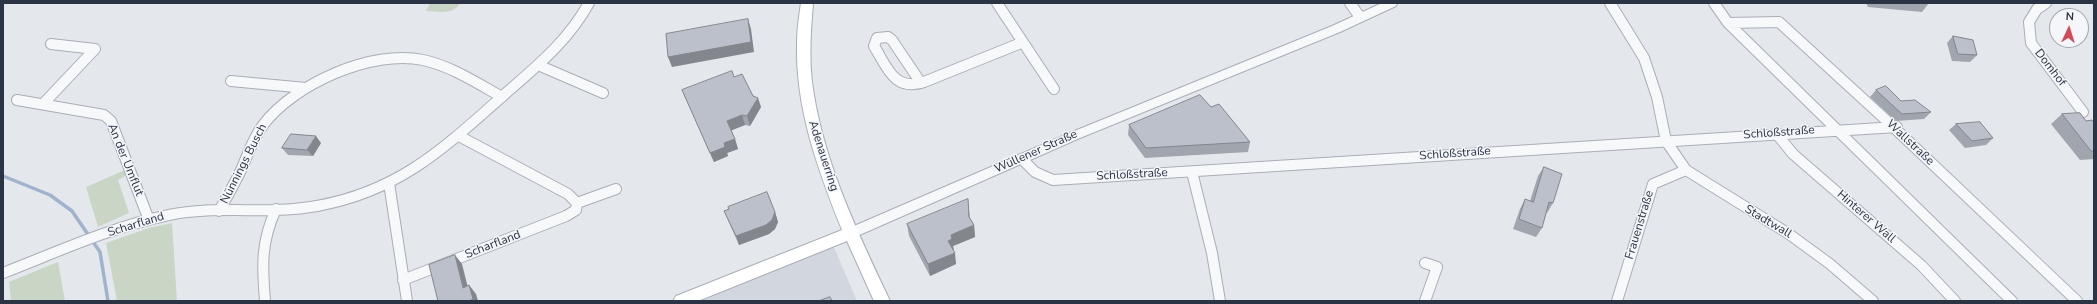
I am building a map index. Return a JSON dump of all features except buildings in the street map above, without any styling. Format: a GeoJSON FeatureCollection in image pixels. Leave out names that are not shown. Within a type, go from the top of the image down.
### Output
{"type":"FeatureCollection","features":[{"type":"Feature","properties":{"kind":"main road","name":"Adenauerring"},"geometry":{"type":"LineString","coordinates":[[807,3],[803,41],[809,113],[823,164],[851,233],[882,301]]}},
{"type":"Feature","properties":{"kind":"main road","name":"Wüllener Straße"},"geometry":{"type":"LineString","coordinates":[[681,301],[851,233]]}},
{"type":"Feature","properties":{"kind":"street","name":"Scharfland"},"geometry":{"type":"LineString","coordinates":[[3,273],[98,236],[149,220],[186,212],[315,207],[355,196],[389,183],[421,165],[459,136],[538,65],[573,30],[588,3]]}},
{"type":"Feature","properties":{"kind":"street"},"geometry":{"type":"LineString","coordinates":[[996,3],[1021,43],[1054,89]]}},
{"type":"Feature","properties":{"kind":"street"},"geometry":{"type":"LineString","coordinates":[[1350,3],[1360,17]]}},
{"type":"Feature","properties":{"kind":"street","name":"Wüllener Straße"},"geometry":{"type":"LineString","coordinates":[[851,233],[1082,132],[1146,108],[1317,37],[1392,3]]}},
{"type":"Feature","properties":{"kind":"street"},"geometry":{"type":"LineString","coordinates":[[1610,3],[1644,58],[1657,96],[1666,140]]}},
{"type":"Feature","properties":{"kind":"street"},"geometry":{"type":"LineString","coordinates":[[1714,3],[1728,23],[1835,130],[2012,301]]}},
{"type":"Feature","properties":{"kind":"street","name":"Domhof"},"geometry":{"type":"LineString","coordinates":[[2046,3],[2037,9],[2029,22],[2031,43],[2083,112]]}},
{"type":"Feature","properties":{"kind":"street","name":"Wallstraße"},"geometry":{"type":"LineString","coordinates":[[1728,23],[1779,22],[1895,127],[2077,301]]}},
{"type":"Feature","properties":{"kind":"street"},"geometry":{"type":"LineString","coordinates":[[921,83],[892,40],[888,37],[877,38],[874,46],[895,79],[900,83],[907,85],[921,83],[1021,43]]}},
{"type":"Feature","properties":{"kind":"street"},"geometry":{"type":"LineString","coordinates":[[43,104],[95,49],[51,44]]}},
{"type":"Feature","properties":{"kind":"street","name":"Nünnings Busch"},"geometry":{"type":"LineString","coordinates":[[219,211],[263,125],[284,102],[306,88],[357,66],[394,58],[413,58],[439,66],[502,97]]}},
{"type":"Feature","properties":{"kind":"street"},"geometry":{"type":"LineString","coordinates":[[538,65],[603,93]]}},
{"type":"Feature","properties":{"kind":"street","name":"Nünnings Busch"},"geometry":{"type":"LineString","coordinates":[[231,81],[306,88]]}},
{"type":"Feature","properties":{"kind":"street","name":"An der Umflut"},"geometry":{"type":"LineString","coordinates":[[17,100],[104,115],[112,121],[149,220]]}},
{"type":"Feature","properties":{"kind":"street","name":"Schloßstraße"},"geometry":{"type":"LineString","coordinates":[[1022,159],[1031,171],[1040,177],[1053,180],[1776,133],[1895,127]]}},
{"type":"Feature","properties":{"kind":"street","name":"Hinterer Wall"},"geometry":{"type":"LineString","coordinates":[[1776,133],[1794,154],[1921,265],[1956,301]]}},
{"type":"Feature","properties":{"kind":"street"},"geometry":{"type":"LineString","coordinates":[[459,136],[568,194],[578,203]]}},
{"type":"Feature","properties":{"kind":"street","name":"Stadtwall"},"geometry":{"type":"LineString","coordinates":[[1666,140],[1686,170],[1789,234],[1830,264],[1873,301]]}},
{"type":"Feature","properties":{"kind":"street","name":"Frauenstraße"},"geometry":{"type":"LineString","coordinates":[[1617,301],[1653,184],[1686,170]]}},
{"type":"Feature","properties":{"kind":"street"},"geometry":{"type":"LineString","coordinates":[[1192,172],[1212,253],[1220,301]]}},
{"type":"Feature","properties":{"kind":"street"},"geometry":{"type":"LineString","coordinates":[[389,183],[407,301]]}},
{"type":"Feature","properties":{"kind":"street","name":"Scharfland"},"geometry":{"type":"LineString","coordinates":[[403,280],[566,216],[576,210],[578,203],[616,189]]}},
{"type":"Feature","properties":{"kind":"street"},"geometry":{"type":"LineString","coordinates":[[266,301],[261,253],[268,226],[276,209]]}},
{"type":"Feature","properties":{"kind":"street"},"geometry":{"type":"LineString","coordinates":[[1425,262],[1437,267],[1425,301]]}},
{"type":"Feature","properties":{"kind":"shaded area"},"geometry":{"type":"Polygon","coordinates":[[[833,245],[857,301],[701,301],[833,245]]]}},
{"type":"Feature","properties":{"kind":"green space"},"geometry":{"type":"Polygon","coordinates":[[[430,3],[460,3],[453,10],[440,12],[426,11],[430,3]]]}},
{"type":"Feature","properties":{"kind":"green space"},"geometry":{"type":"Polygon","coordinates":[[[125,170],[127,175],[118,180],[129,213],[98,227],[86,187],[125,170]]]}},
{"type":"Feature","properties":{"kind":"green space"},"geometry":{"type":"Polygon","coordinates":[[[172,223],[177,301],[117,301],[106,243],[149,228],[172,223]]]}},
{"type":"Feature","properties":{"kind":"green space"},"geometry":{"type":"Polygon","coordinates":[[[58,262],[65,301],[11,301],[9,282],[58,262]]]}},
{"type":"Feature","properties":{"kind":"waterway"},"geometry":{"type":"LineString","coordinates":[[3,176],[50,195],[72,211],[100,252],[108,301]]}}]}
